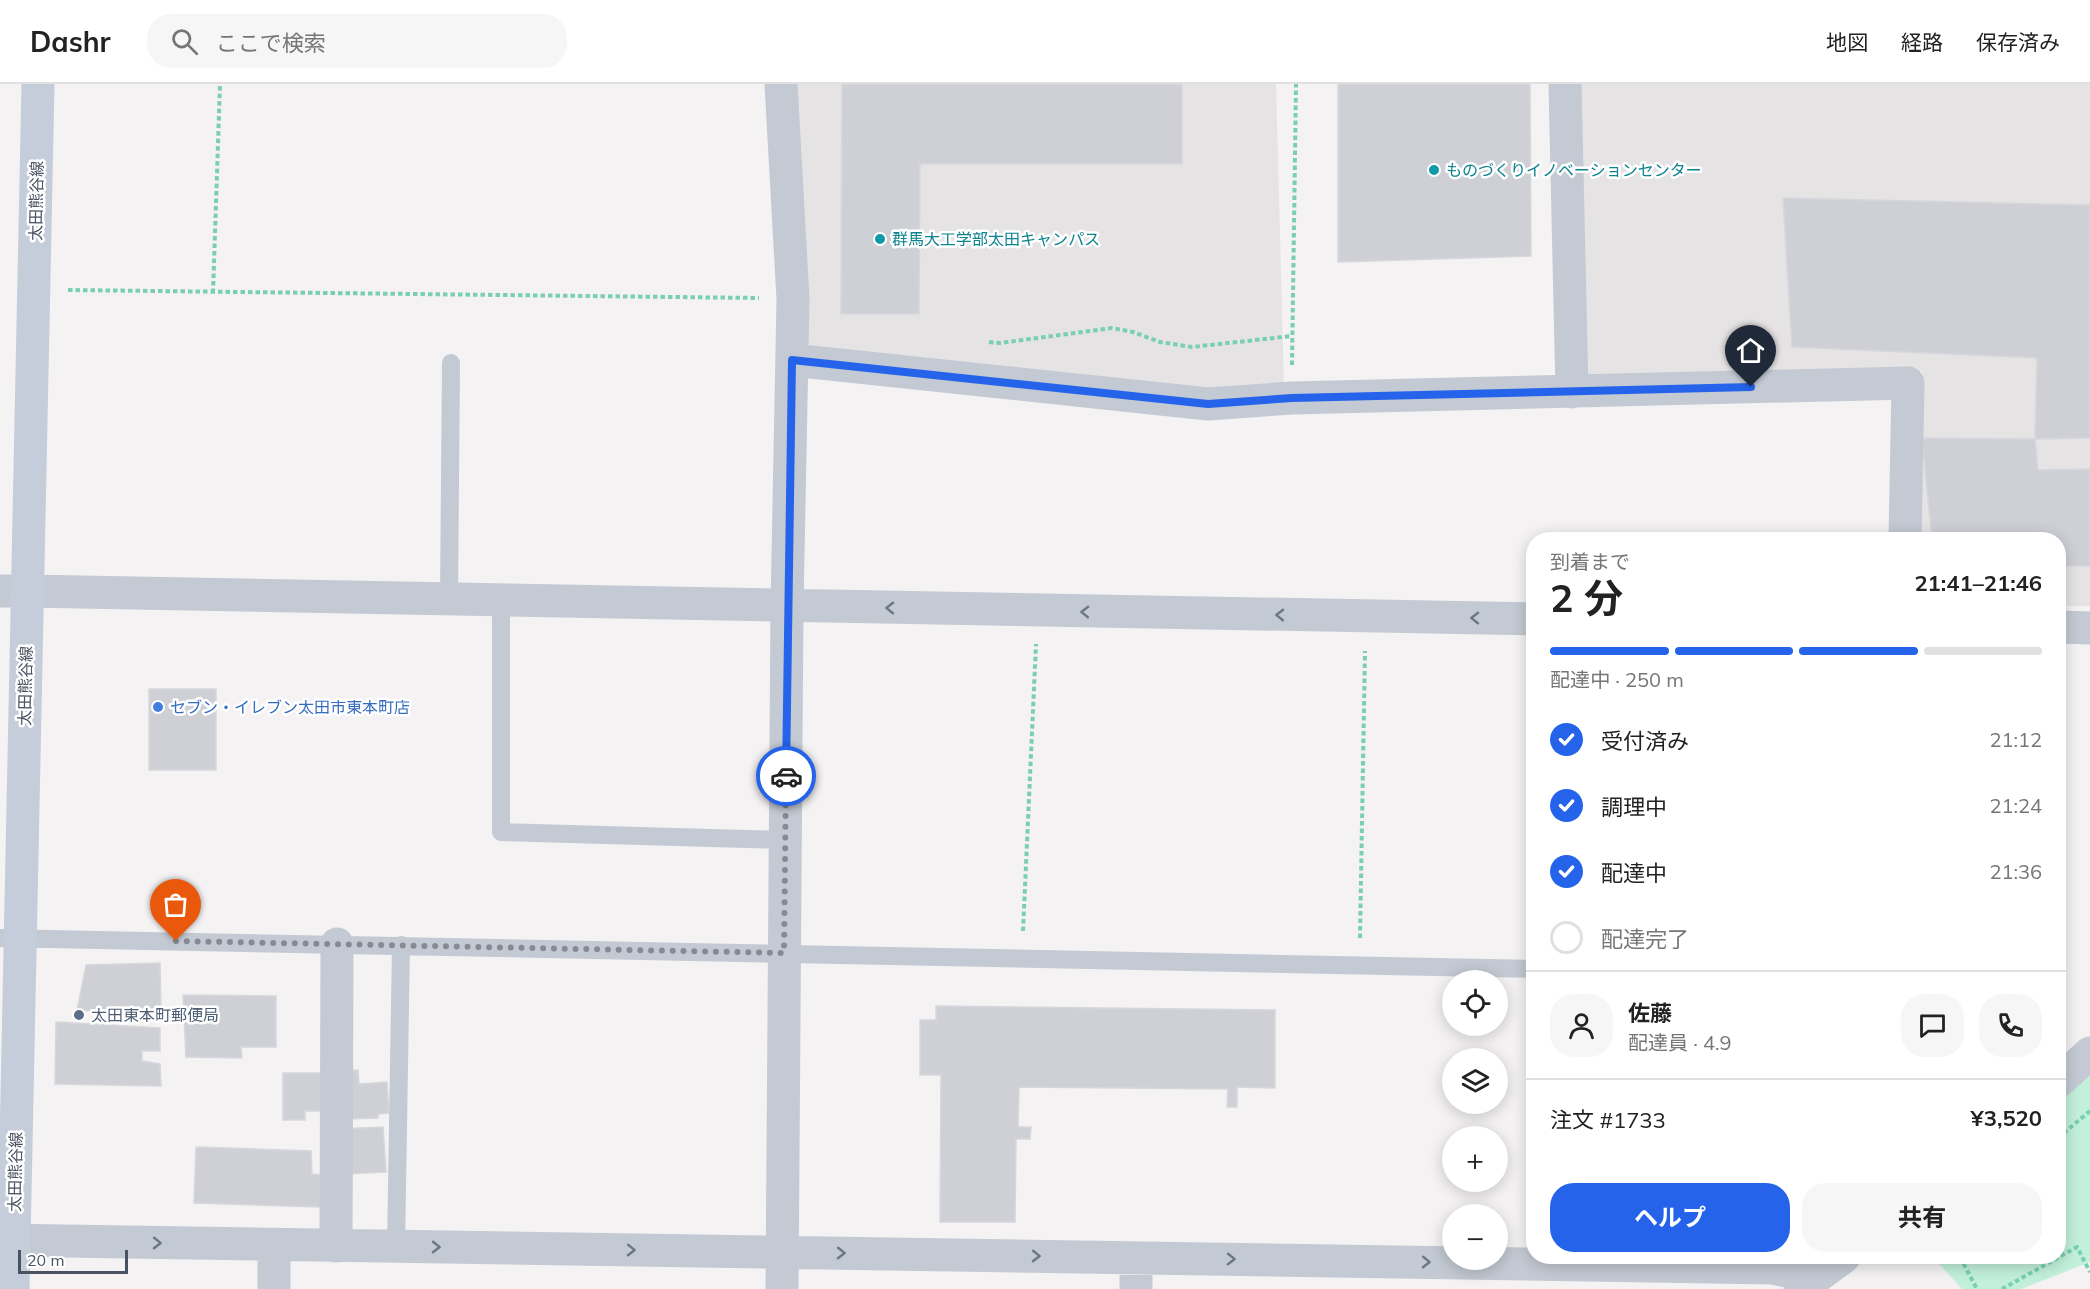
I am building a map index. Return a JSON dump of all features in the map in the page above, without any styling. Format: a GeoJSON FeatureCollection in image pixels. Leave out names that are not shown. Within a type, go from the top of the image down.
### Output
{"type":"FeatureCollection","features":[{"type":"Feature","properties":{"kind":"main road","name":"太田熊谷線"},"geometry":{"type":"LineString","coordinates":[[13,1289],[7,1240],[14,591],[35,289],[38,84]]}},
{"type":"Feature","properties":{"kind":"street"},"geometry":{"type":"LineString","coordinates":[[781,84],[793,299],[787,607],[782,1289]]}},
{"type":"Feature","properties":{"kind":"street"},"geometry":{"type":"LineString","coordinates":[[1565,84],[1572,392]]}},
{"type":"Feature","properties":{"kind":"street"},"geometry":{"type":"LineString","coordinates":[[792,360],[1208,404],[1292,398],[1908,383],[1905,532]]}},
{"type":"Feature","properties":{"kind":"street"},"geometry":{"type":"LineString","coordinates":[[14,591],[1526,619]]}},
{"type":"Feature","properties":{"kind":"street"},"geometry":{"type":"LineString","coordinates":[[2066,627],[2090,628]]}},
{"type":"Feature","properties":{"kind":"street"},"geometry":{"type":"LineString","coordinates":[[336,1246],[337,944]]}},
{"type":"Feature","properties":{"kind":"street"},"geometry":{"type":"LineString","coordinates":[[2066,1075],[2090,1053]]}},
{"type":"Feature","properties":{"kind":"street"},"geometry":{"type":"LineString","coordinates":[[7,1240],[782,1252],[1136,1273],[1772,1268],[1808,1283],[1834,1264]]}},
{"type":"Feature","properties":{"kind":"street"},"geometry":{"type":"LineString","coordinates":[[274,1245],[274,1289]]}},
{"type":"Feature","properties":{"kind":"lane"},"geometry":{"type":"LineString","coordinates":[[449,600],[451,363]]}},
{"type":"Feature","properties":{"kind":"lane"},"geometry":{"type":"LineString","coordinates":[[501,601],[501,832],[786,840]]}},
{"type":"Feature","properties":{"kind":"lane"},"geometry":{"type":"LineString","coordinates":[[10,938],[1526,969]]}},
{"type":"Feature","properties":{"kind":"lane"},"geometry":{"type":"LineString","coordinates":[[396,1247],[401,945]]}},
{"type":"Feature","properties":{"kind":"path"},"geometry":{"type":"LineString","coordinates":[[213,293],[220,84]]}},
{"type":"Feature","properties":{"kind":"path"},"geometry":{"type":"LineString","coordinates":[[1292,398],[1296,84]]}},
{"type":"Feature","properties":{"kind":"path"},"geometry":{"type":"LineString","coordinates":[[35,289],[793,299]]}},
{"type":"Feature","properties":{"kind":"path"},"geometry":{"type":"LineString","coordinates":[[981,342],[1000,343],[1112,328],[1133,332],[1160,342],[1192,347],[1293,336]]}},
{"type":"Feature","properties":{"kind":"path"},"geometry":{"type":"LineString","coordinates":[[1022,958],[1038,611]]}},
{"type":"Feature","properties":{"kind":"path"},"geometry":{"type":"LineString","coordinates":[[1359,965],[1365,616]]}},
{"type":"Feature","properties":{"kind":"path"},"geometry":{"type":"LineString","coordinates":[[2066,1131],[2090,1111]]}},
{"type":"Feature","properties":{"kind":"path"},"geometry":{"type":"LineString","coordinates":[[2066,1253],[2077,1247],[2090,1272]]}},
{"type":"Feature","properties":{"kind":"path"},"geometry":{"type":"LineString","coordinates":[[1964,1264],[1977,1289]]}},
{"type":"Feature","properties":{"kind":"path"},"geometry":{"type":"LineString","coordinates":[[2002,1289],[2047,1264]]}},
{"type":"Feature","properties":{"kind":"shaded area"},"geometry":{"type":"Polygon","coordinates":[[[792,84],[1276,84],[1284,388],[1223,391],[821,355],[806,341],[792,84]]]}},
{"type":"Feature","properties":{"kind":"shaded area"},"geometry":{"type":"Polygon","coordinates":[[[1576,84],[2090,84],[2090,606],[2066,606],[2066,532],[1920,532],[1922,371],[1580,379],[1576,84]]]}},
{"type":"Feature","properties":{"kind":"green space"},"geometry":{"type":"Polygon","coordinates":[[[2090,1050],[2090,1262],[2021,1289],[1962,1289],[1939,1264],[2066,1264],[2066,1071],[2090,1050]]]}},
{"type":"Feature","properties":{"kind":"building","name":"群馬大工学部太田キャンパス"},"geometry":{"type":"Polygon","coordinates":[[[842,84],[1182,84],[1182,164],[920,164],[919,314],[841,314],[842,84]]]}},
{"type":"Feature","properties":{"kind":"building","name":"ものづくりイノベーションセンター"},"geometry":{"type":"Polygon","coordinates":[[[1338,84],[1530,84],[1531,256],[1338,262],[1338,84]]]}},
{"type":"Feature","properties":{"kind":"building"},"geometry":{"type":"Polygon","coordinates":[[[1783,198],[2090,205],[2090,438],[2035,439],[2037,358],[1792,347],[1783,198]]]}},
{"type":"Feature","properties":{"kind":"building"},"geometry":{"type":"Polygon","coordinates":[[[1922,438],[2035,439],[2038,470],[2090,469],[2090,566],[2066,566],[2066,532],[1931,532],[1922,438]]]}},
{"type":"Feature","properties":{"kind":"building"},"geometry":{"type":"Polygon","coordinates":[[[149,689],[216,689],[216,770],[149,770],[149,689]]]}},
{"type":"Feature","properties":{"kind":"building"},"geometry":{"type":"Polygon","coordinates":[[[160,963],[161,1008],[77,1011],[86,965],[160,963]]]}},
{"type":"Feature","properties":{"kind":"building"},"geometry":{"type":"Polygon","coordinates":[[[183,995],[276,996],[276,1047],[241,1047],[242,1058],[186,1057],[183,995]]]}},
{"type":"Feature","properties":{"kind":"building"},"geometry":{"type":"Polygon","coordinates":[[[936,1006],[1275,1010],[1275,1088],[1237,1087],[1237,1107],[1227,1107],[1228,1089],[1019,1087],[1018,1127],[1031,1127],[1030,1139],[1016,1139],[1015,1222],[940,1222],[941,1075],[920,1075],[920,1020],[936,1020],[936,1006]]]}},
{"type":"Feature","properties":{"kind":"building"},"geometry":{"type":"Polygon","coordinates":[[[56,1022],[160,1028],[160,1051],[142,1051],[142,1061],[160,1064],[161,1086],[55,1084],[56,1022]]]}},
{"type":"Feature","properties":{"kind":"building"},"geometry":{"type":"Polygon","coordinates":[[[358,1070],[359,1084],[387,1082],[389,1113],[378,1114],[378,1118],[347,1119],[345,1071],[358,1070]]]}},
{"type":"Feature","properties":{"kind":"building"},"geometry":{"type":"Polygon","coordinates":[[[283,1073],[329,1073],[329,1111],[305,1111],[305,1120],[283,1120],[283,1073]]]}},
{"type":"Feature","properties":{"kind":"building"},"geometry":{"type":"Polygon","coordinates":[[[383,1127],[386,1172],[344,1174],[341,1129],[383,1127]]]}},
{"type":"Feature","properties":{"kind":"building"},"geometry":{"type":"Polygon","coordinates":[[[196,1147],[311,1151],[312,1174],[322,1175],[321,1207],[194,1203],[196,1147]]]}},
{"type":"Feature","properties":{"kind":"way so far"},"geometry":{"type":"LineString","coordinates":[[176,941],[784,953],[786,776]]}},
{"type":"Feature","properties":{"kind":"place","name":"ものづくりイノベーションセンター"},"geometry":{"type":"Point","coordinates":[1434,170]}},
{"type":"Feature","properties":{"kind":"place","name":"群馬大工学部太田キャンパス"},"geometry":{"type":"Point","coordinates":[880,239]}},
{"type":"Feature","properties":{"kind":"place","name":"セブン・イレブン太田市東本町店"},"geometry":{"type":"Point","coordinates":[158,707]}},
{"type":"Feature","properties":{"kind":"place","name":"太田東本町郵便局"},"geometry":{"type":"Point","coordinates":[79,1015]}},
{"type":"Feature","properties":{"kind":"route"},"geometry":{"type":"LineString","coordinates":[[786,776],[792,360],[1208,404],[1292,398],[1751,387]]}}]}
